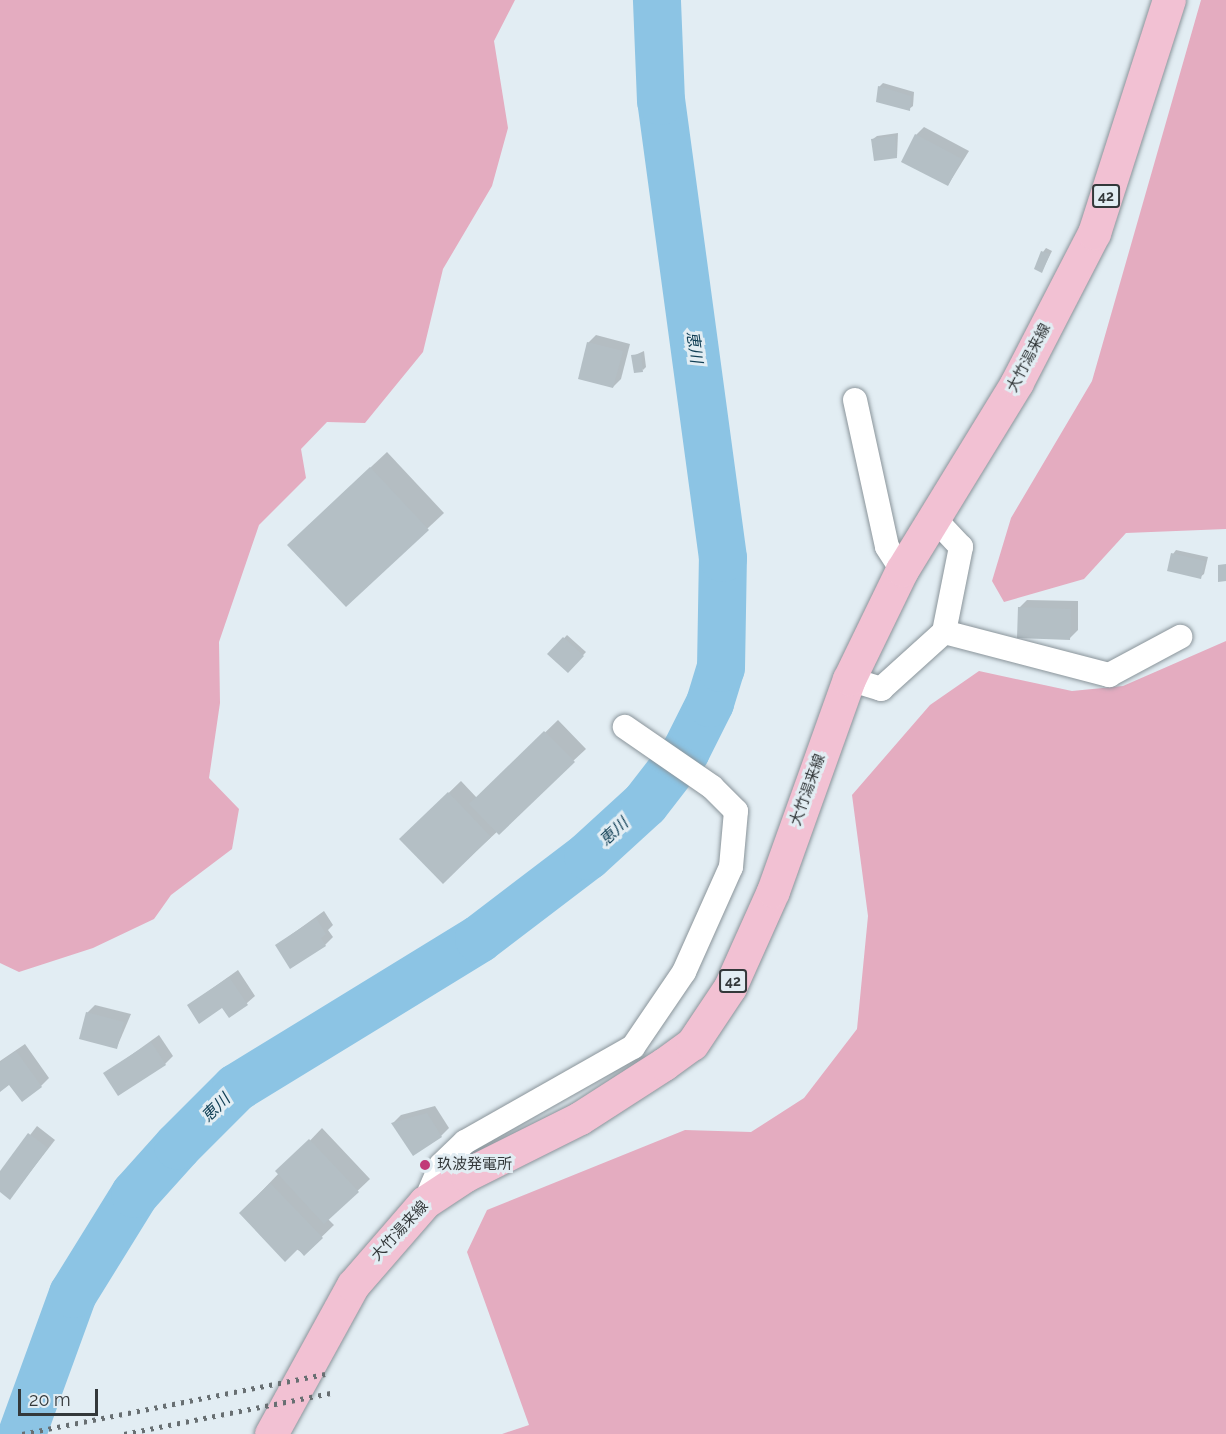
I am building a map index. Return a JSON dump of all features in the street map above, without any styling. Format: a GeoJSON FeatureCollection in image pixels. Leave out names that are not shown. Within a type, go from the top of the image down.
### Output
{"type":"FeatureCollection","features":[{"type":"Feature","properties":{"kind":"main road","name":"大竹湯来線"},"geometry":{"type":"LineString","coordinates":[[271,1434],[353,1285],[425,1202],[466,1175],[580,1118],[692,1044],[730,987],[774,891],[849,679],[902,570],[932,516],[1017,382],[1094,233],[1169,0]]}},
{"type":"Feature","properties":{"kind":"street"},"geometry":{"type":"LineString","coordinates":[[855,400],[886,547],[902,570]]}},
{"type":"Feature","properties":{"kind":"street"},"geometry":{"type":"LineString","coordinates":[[849,679],[881,689],[944,632],[961,547],[932,516]]}},
{"type":"Feature","properties":{"kind":"street"},"geometry":{"type":"LineString","coordinates":[[944,632],[1109,675],[1180,637]]}},
{"type":"Feature","properties":{"kind":"street"},"geometry":{"type":"LineString","coordinates":[[425,1202],[441,1165],[465,1142],[633,1047],[684,972],[731,867],[736,811],[712,787],[625,728]]}},
{"type":"Feature","properties":{"kind":"shaded area"},"geometry":{"type":"Polygon","coordinates":[[[0,0],[515,0],[494,41],[508,128],[492,186],[443,269],[423,352],[365,423],[327,422],[301,449],[306,478],[259,525],[219,642],[220,703],[209,778],[239,809],[232,849],[171,895],[154,919],[93,948],[19,972],[0,963],[0,0]]]}},
{"type":"Feature","properties":{"kind":"shaded area"},"geometry":{"type":"Polygon","coordinates":[[[1201,0],[1226,0],[1226,529],[1126,533],[1084,579],[1004,602],[992,581],[1011,518],[1092,381],[1201,0]]]}},
{"type":"Feature","properties":{"kind":"shaded area"},"geometry":{"type":"Polygon","coordinates":[[[1226,641],[1226,1434],[502,1434],[529,1425],[467,1252],[487,1210],[685,1130],[751,1132],[804,1098],[857,1029],[868,916],[852,795],[930,705],[979,671],[1072,691],[1123,686],[1226,641]]]}},
{"type":"Feature","properties":{"kind":"building"},"geometry":{"type":"Polygon","coordinates":[[[878,86],[911,96],[910,111],[876,102],[878,86]]]}},
{"type":"Feature","properties":{"kind":"building"},"geometry":{"type":"Polygon","coordinates":[[[915,134],[962,159],[948,186],[901,162],[915,134]]]}},
{"type":"Feature","properties":{"kind":"building"},"geometry":{"type":"Polygon","coordinates":[[[895,136],[897,158],[874,161],[871,139],[895,136]]]}},
{"type":"Feature","properties":{"kind":"building"},"geometry":{"type":"Polygon","coordinates":[[[1041,251],[1050,254],[1042,273],[1034,269],[1041,251]]]}},
{"type":"Feature","properties":{"kind":"building"},"geometry":{"type":"Polygon","coordinates":[[[587,342],[623,351],[613,388],[578,379],[587,342]]]}},
{"type":"Feature","properties":{"kind":"building"},"geometry":{"type":"Polygon","coordinates":[[[641,354],[643,372],[634,373],[631,355],[641,354]]]}},
{"type":"Feature","properties":{"kind":"building"},"geometry":{"type":"Polygon","coordinates":[[[370,467],[429,530],[346,607],[287,545],[370,467]]]}},
{"type":"Feature","properties":{"kind":"building"},"geometry":{"type":"Polygon","coordinates":[[[1171,553],[1205,561],[1201,579],[1167,571],[1171,553]]]}},
{"type":"Feature","properties":{"kind":"building"},"geometry":{"type":"Polygon","coordinates":[[[1226,564],[1226,581],[1218,582],[1218,565],[1226,564]]]}},
{"type":"Feature","properties":{"kind":"building"},"geometry":{"type":"Polygon","coordinates":[[[1018,607],[1071,609],[1070,640],[1017,638],[1018,607]]]}},
{"type":"Feature","properties":{"kind":"building"},"geometry":{"type":"Polygon","coordinates":[[[563,637],[584,656],[568,673],[547,654],[563,637]]]}},
{"type":"Feature","properties":{"kind":"building"},"geometry":{"type":"Polygon","coordinates":[[[544,731],[575,762],[499,835],[469,804],[544,731]]]}},
{"type":"Feature","properties":{"kind":"building"},"geometry":{"type":"Polygon","coordinates":[[[448,792],[491,837],[443,884],[399,839],[448,792]]]}},
{"type":"Feature","properties":{"kind":"building"},"geometry":{"type":"Polygon","coordinates":[[[316,918],[326,934],[321,938],[326,946],[290,969],[275,945],[316,918]]]}},
{"type":"Feature","properties":{"kind":"building"},"geometry":{"type":"Polygon","coordinates":[[[229,977],[248,1005],[229,1018],[222,1008],[199,1024],[187,1005],[229,977]]]}},
{"type":"Feature","properties":{"kind":"building"},"geometry":{"type":"Polygon","coordinates":[[[86,1012],[124,1022],[117,1049],[79,1039],[86,1012]]]}},
{"type":"Feature","properties":{"kind":"building"},"geometry":{"type":"Polygon","coordinates":[[[151,1042],[166,1065],[118,1096],[103,1073],[151,1042]]]}},
{"type":"Feature","properties":{"kind":"building"},"geometry":{"type":"Polygon","coordinates":[[[16,1051],[42,1087],[22,1102],[9,1085],[0,1092],[0,1062],[16,1051]]]}},
{"type":"Feature","properties":{"kind":"building"},"geometry":{"type":"Polygon","coordinates":[[[427,1113],[442,1137],[413,1156],[391,1123],[427,1113]]]}},
{"type":"Feature","properties":{"kind":"building"},"geometry":{"type":"Polygon","coordinates":[[[28,1133],[48,1148],[10,1200],[0,1192],[0,1171],[28,1133]]]}},
{"type":"Feature","properties":{"kind":"building"},"geometry":{"type":"Polygon","coordinates":[[[309,1139],[359,1192],[324,1224],[275,1171],[309,1139]]]}},
{"type":"Feature","properties":{"kind":"building"},"geometry":{"type":"Polygon","coordinates":[[[270,1183],[323,1238],[304,1256],[298,1249],[285,1262],[239,1213],[270,1183]]]}},
{"type":"Feature","properties":{"kind":"waterway","name":"恵川"},"geometry":{"type":"LineString","coordinates":[[22,1434],[73,1294],[135,1194],[178,1146],[236,1088],[479,939],[588,856],[645,804],[686,751],[710,703],[721,668],[723,558],[661,101],[657,0]]}},
{"type":"Feature","properties":{"kind":"railway"},"geometry":{"type":"LineString","coordinates":[[22,1434],[325,1374]]}},
{"type":"Feature","properties":{"kind":"railway"},"geometry":{"type":"LineString","coordinates":[[124,1434],[332,1393]]}},
{"type":"Feature","properties":{"kind":"place","name":"玖波発電所"},"geometry":{"type":"Point","coordinates":[425,1165]}}]}
